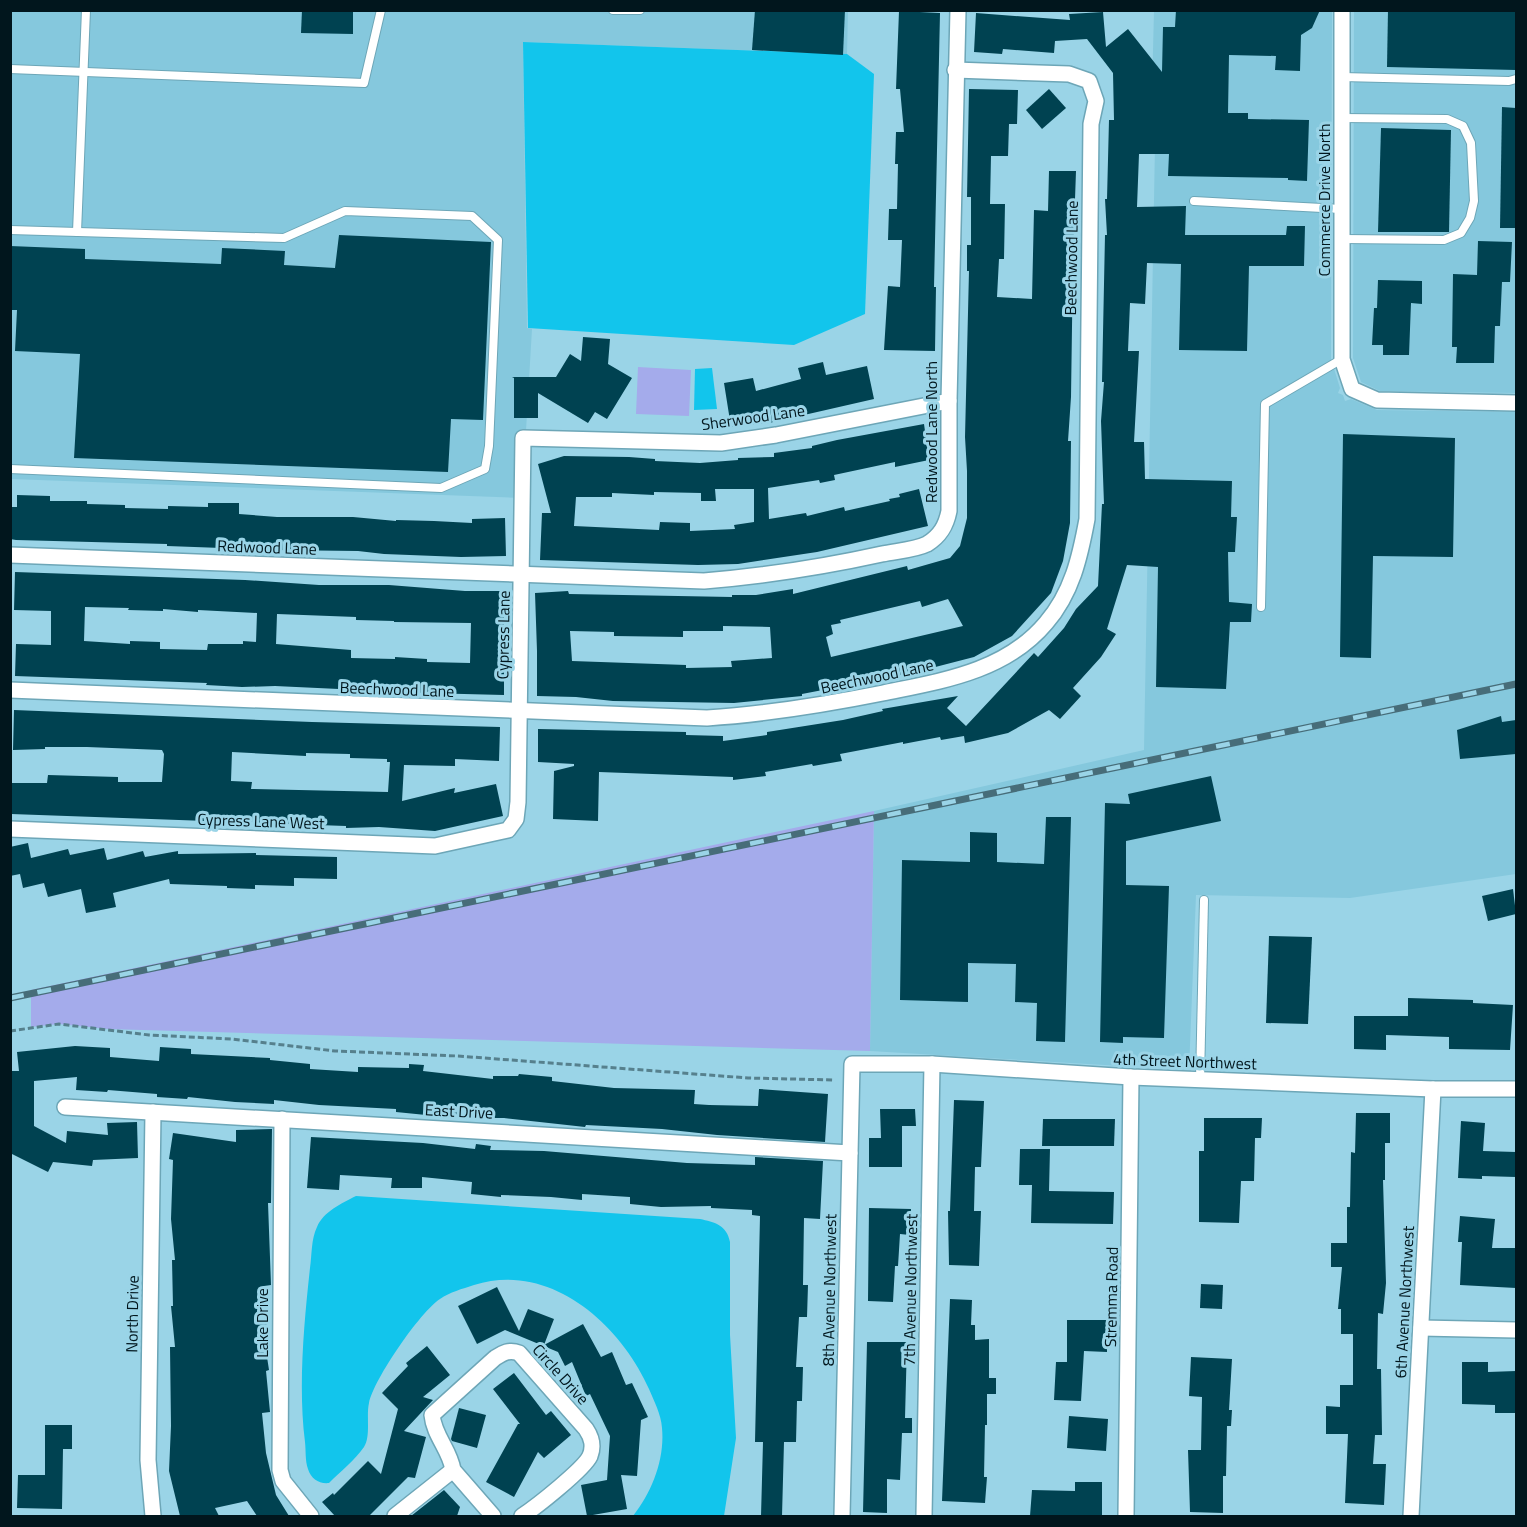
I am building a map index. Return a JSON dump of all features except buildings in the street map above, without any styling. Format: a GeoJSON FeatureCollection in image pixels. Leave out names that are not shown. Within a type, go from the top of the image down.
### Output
{"type":"FeatureCollection","features":[{"type":"Feature","properties":{"kind":"street","name":"Redwood Lane North"},"geometry":{"type":"LineString","coordinates":[[522,574],[704,580],[765,576],[836,564],[924,545],[939,535],[946,523],[949,511],[949,401],[958,10]]}},
{"type":"Feature","properties":{"kind":"street","name":"Commerce Drive North"},"geometry":{"type":"LineString","coordinates":[[1342,10],[1342,359],[1352,389],[1377,400],[1516,403]]}},
{"type":"Feature","properties":{"kind":"street","name":"Beechwood Lane"},"geometry":{"type":"LineString","coordinates":[[10,690],[707,718],[767,714],[818,707],[955,678],[994,663],[1022,647],[1046,624],[1068,592],[1079,558],[1087,519],[1091,124],[1096,100],[1089,81],[1069,74],[955,70]]}},
{"type":"Feature","properties":{"kind":"street","name":"Sherwood Lane"},"geometry":{"type":"LineString","coordinates":[[524,438],[721,443],[776,435],[949,401]]}},
{"type":"Feature","properties":{"kind":"street","name":"Cypress Lane"},"geometry":{"type":"LineString","coordinates":[[508,830],[516,819],[518,802],[524,438]]}},
{"type":"Feature","properties":{"kind":"street","name":"Redwood Lane"},"geometry":{"type":"LineString","coordinates":[[10,555],[522,574]]}},
{"type":"Feature","properties":{"kind":"street","name":"Cypress Lane West"},"geometry":{"type":"LineString","coordinates":[[10,829],[435,846],[508,830]]}},
{"type":"Feature","properties":{"kind":"street","name":"4th Street Northwest"},"geometry":{"type":"LineString","coordinates":[[852,1071],[932,1064],[1200,1080],[1433,1089],[1516,1089]]}},
{"type":"Feature","properties":{"kind":"street","name":"7th Avenue Northwest"},"geometry":{"type":"LineString","coordinates":[[924,1516],[932,1064]]}},
{"type":"Feature","properties":{"kind":"street","name":"8th Avenue Northwest"},"geometry":{"type":"LineString","coordinates":[[842,1516],[852,1071]]}},
{"type":"Feature","properties":{"kind":"street","name":"Stremma Road"},"geometry":{"type":"LineString","coordinates":[[1126,1516],[1131,1077]]}},
{"type":"Feature","properties":{"kind":"street","name":"6th Avenue Northwest"},"geometry":{"type":"LineString","coordinates":[[1411,1516],[1433,1089]]}},
{"type":"Feature","properties":{"kind":"street","name":"East Drive"},"geometry":{"type":"LineString","coordinates":[[65,1107],[850,1152]]}},
{"type":"Feature","properties":{"kind":"street","name":"North Drive"},"geometry":{"type":"LineString","coordinates":[[153,1112],[148,1460],[153,1516]]}},
{"type":"Feature","properties":{"kind":"street","name":"Lake Drive"},"geometry":{"type":"LineString","coordinates":[[282,1119],[280,1470],[283,1481],[311,1516]]}},
{"type":"Feature","properties":{"kind":"street"},"geometry":{"type":"LineString","coordinates":[[1421,1328],[1516,1330]]}},
{"type":"Feature","properties":{"kind":"street","name":"Circle Drive"},"geometry":{"type":"LineString","coordinates":[[493,1516],[453,1470],[452,1461],[433,1425],[432,1415],[495,1358],[513,1350],[519,1353],[586,1429],[591,1437],[592,1446],[586,1464],[522,1516]]}},
{"type":"Feature","properties":{"kind":"street"},"geometry":{"type":"LineString","coordinates":[[395,1516],[453,1470]]}},
{"type":"Feature","properties":{"kind":"lane"},"geometry":{"type":"LineString","coordinates":[[77,232],[86,10]]}},
{"type":"Feature","properties":{"kind":"lane"},"geometry":{"type":"LineString","coordinates":[[10,69],[364,83],[381,10]]}},
{"type":"Feature","properties":{"kind":"lane"},"geometry":{"type":"LineString","coordinates":[[613,10],[640,10]]}},
{"type":"Feature","properties":{"kind":"lane"},"geometry":{"type":"LineString","coordinates":[[1342,77],[1509,81],[1516,79]]}},
{"type":"Feature","properties":{"kind":"lane"},"geometry":{"type":"LineString","coordinates":[[1342,118],[1447,119],[1463,126],[1471,143],[1474,201],[1470,218],[1461,233],[1444,240],[1343,239]]}},
{"type":"Feature","properties":{"kind":"lane"},"geometry":{"type":"LineString","coordinates":[[1194,201],[1341,209]]}},
{"type":"Feature","properties":{"kind":"lane"},"geometry":{"type":"LineString","coordinates":[[10,230],[284,238],[345,211],[472,216],[498,240],[489,446],[485,469],[441,488],[10,469]]}},
{"type":"Feature","properties":{"kind":"lane"},"geometry":{"type":"LineString","coordinates":[[1261,607],[1264,404],[1342,359]]}},
{"type":"Feature","properties":{"kind":"lane"},"geometry":{"type":"LineString","coordinates":[[1200,1080],[1204,900]]}},
{"type":"Feature","properties":{"kind":"path"},"geometry":{"type":"LineString","coordinates":[[10,1031],[59,1024],[149,1035],[232,1039],[336,1050],[829,1081],[852,1071]]}},
{"type":"Feature","properties":{"kind":"shaded area"},"geometry":{"type":"Polygon","coordinates":[[[11,11],[848,11],[847,54],[523,42],[527,328],[532,329],[522,498],[11,479],[11,11]]]}},
{"type":"Feature","properties":{"kind":"shaded area"},"geometry":{"type":"Polygon","coordinates":[[[1154,11],[1332,11],[1331,359],[1340,388],[1338,393],[1343,395],[1345,401],[1351,399],[1377,410],[1516,412],[1516,874],[1350,898],[1196,895],[1189,1070],[870,1051],[874,811],[1144,750],[1156,90],[1152,90],[1154,11]]]}},
{"type":"Feature","properties":{"kind":"shaded area"},"geometry":{"type":"Polygon","coordinates":[[[1354,11],[1516,11],[1516,393],[1380,391],[1361,382],[1353,358],[1354,11]]]}},
{"type":"Feature","properties":{"kind":"shaded area"},"geometry":{"type":"Polygon","coordinates":[[[523,42],[847,54],[874,74],[865,314],[794,345],[528,328],[523,42]]]}},
{"type":"Feature","properties":{"kind":"shaded area"},"geometry":{"type":"Polygon","coordinates":[[[638,367],[691,370],[689,416],[636,414],[638,367]]]}},
{"type":"Feature","properties":{"kind":"shaded area"},"geometry":{"type":"Polygon","coordinates":[[[712,368],[717,409],[694,410],[695,369],[712,368]]]}},
{"type":"Feature","properties":{"kind":"shaded area"},"geometry":{"type":"Polygon","coordinates":[[[874,811],[870,1051],[107,1029],[59,1024],[31,1027],[31,990],[874,811]]]}},
{"type":"Feature","properties":{"kind":"shaded area"},"geometry":{"type":"Polygon","coordinates":[[[356,1196],[700,1219],[723,1228],[730,1242],[730,1335],[736,1438],[724,1516],[633,1516],[656,1475],[661,1451],[661,1423],[649,1389],[620,1342],[601,1321],[579,1303],[555,1290],[529,1282],[502,1280],[474,1285],[448,1294],[431,1306],[410,1331],[379,1378],[369,1403],[367,1437],[364,1447],[329,1483],[322,1483],[313,1478],[306,1463],[302,1377],[313,1242],[317,1227],[324,1217],[334,1208],[356,1196]]]}},
{"type":"Feature","properties":{"kind":"railway"},"geometry":{"type":"LineString","coordinates":[[10,998],[1516,684]]}}]}
